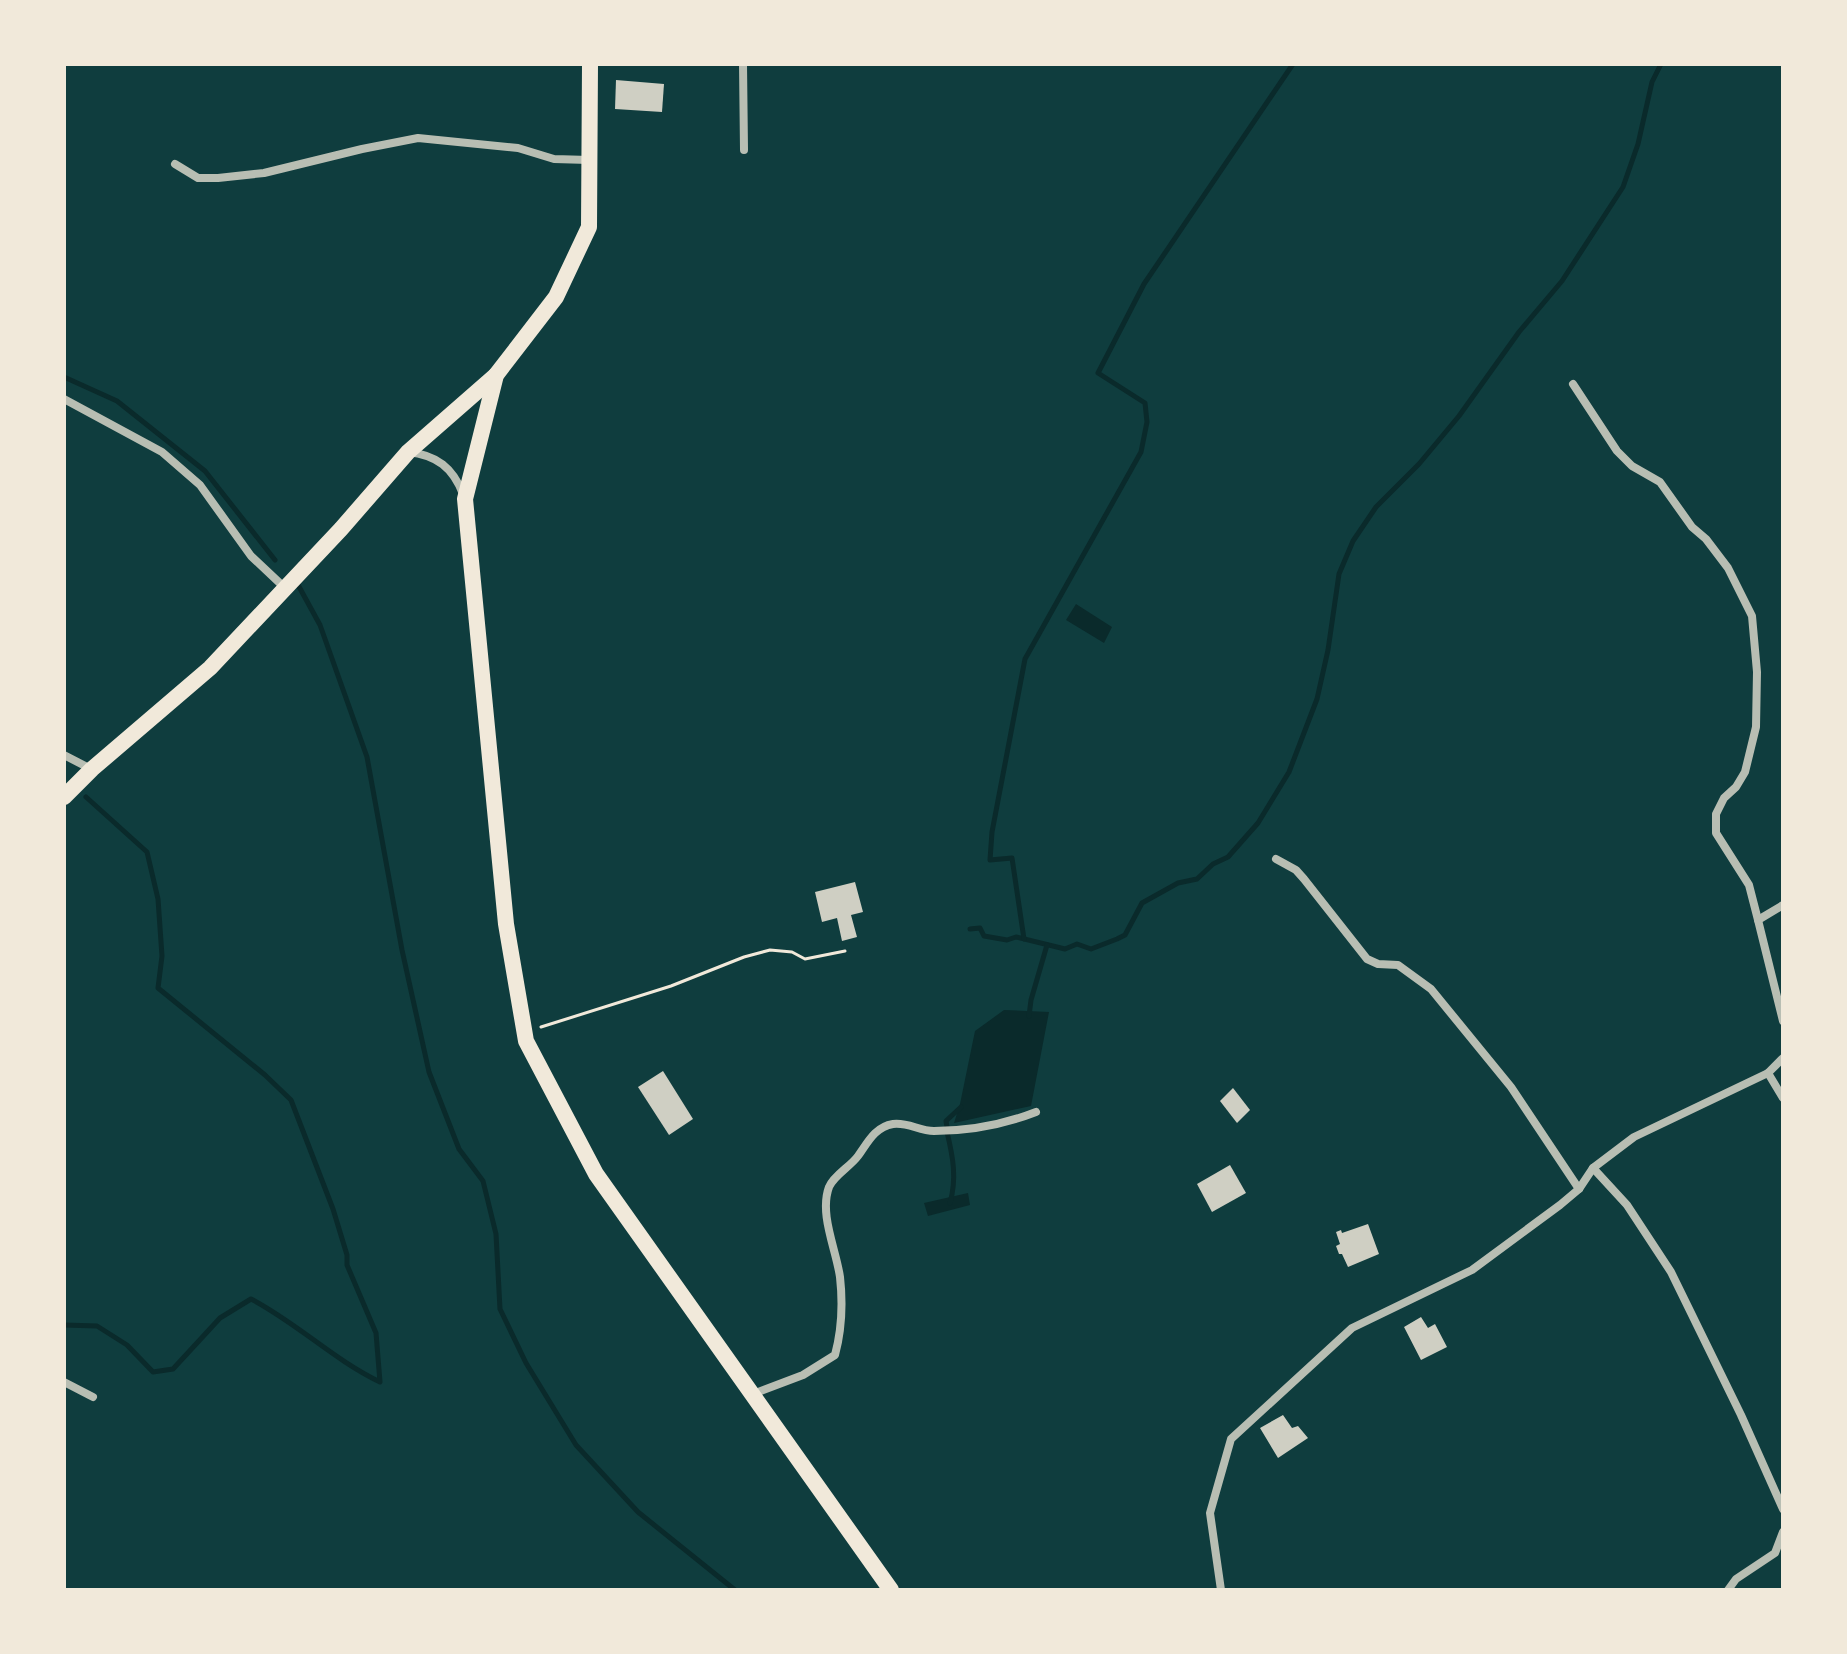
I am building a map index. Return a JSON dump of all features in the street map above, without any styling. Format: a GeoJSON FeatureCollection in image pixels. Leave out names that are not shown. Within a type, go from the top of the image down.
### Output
{"type":"FeatureCollection","features":[{"type":"Feature","properties":{"kind":"main road"},"geometry":{"type":"LineString","coordinates":[[64,797],[92,769],[210,668],[408,452],[496,375],[556,297],[589,227],[590,64]]}},
{"type":"Feature","properties":{"kind":"main road"},"geometry":{"type":"LineString","coordinates":[[496,375],[465,499],[506,924],[526,1041],[596,1174],[891,1590]]}},
{"type":"Feature","properties":{"kind":"street"},"geometry":{"type":"LineString","coordinates":[[743,64],[744,150]]}},
{"type":"Feature","properties":{"kind":"street"},"geometry":{"type":"LineString","coordinates":[[175,164],[198,178],[218,178],[264,173],[418,138],[518,148],[554,159],[589,160]]}},
{"type":"Feature","properties":{"kind":"street"},"geometry":{"type":"LineString","coordinates":[[1573,384],[1617,451],[1632,466],[1660,482],[1692,527],[1706,539],[1728,568],[1752,616],[1757,672],[1756,727],[1745,772],[1736,787],[1724,798],[1716,814],[1716,833],[1749,885],[1783,1021]]}},
{"type":"Feature","properties":{"kind":"street"},"geometry":{"type":"LineString","coordinates":[[64,399],[162,452],[200,485],[251,556],[285,588]]}},
{"type":"Feature","properties":{"kind":"street"},"geometry":{"type":"LineString","coordinates":[[408,452],[434,457],[448,468],[465,499]]}},
{"type":"Feature","properties":{"kind":"street"},"geometry":{"type":"LineString","coordinates":[[64,755],[92,769]]}},
{"type":"Feature","properties":{"kind":"street"},"geometry":{"type":"LineString","coordinates":[[1276,859],[1296,870],[1367,959],[1378,964],[1398,965],[1431,989],[1511,1087],[1579,1189]]}},
{"type":"Feature","properties":{"kind":"street"},"geometry":{"type":"LineString","coordinates":[[1758,920],[1783,905]]}},
{"type":"Feature","properties":{"kind":"street"},"geometry":{"type":"LineString","coordinates":[[1221,1590],[1210,1513],[1231,1439],[1352,1328],[1472,1270],[1579,1189],[1593,1168],[1634,1137],[1768,1073],[1783,1058]]}},
{"type":"Feature","properties":{"kind":"street"},"geometry":{"type":"LineString","coordinates":[[1768,1073],[1783,1098]]}},
{"type":"Feature","properties":{"kind":"street"},"geometry":{"type":"LineString","coordinates":[[752,1394],[803,1375],[835,1355],[842,1329],[840,1276],[825,1201],[830,1183],[854,1162],[875,1131],[890,1125],[905,1124],[920,1130],[936,1131],[1002,1123],[1036,1112]]}},
{"type":"Feature","properties":{"kind":"street"},"geometry":{"type":"LineString","coordinates":[[1593,1168],[1627,1205],[1671,1272],[1783,1509]]}},
{"type":"Feature","properties":{"kind":"street"},"geometry":{"type":"LineString","coordinates":[[64,1382],[93,1397]]}},
{"type":"Feature","properties":{"kind":"street"},"geometry":{"type":"LineString","coordinates":[[1728,1590],[1736,1579],[1775,1553],[1782,1536]]}},
{"type":"Feature","properties":{"kind":"path"},"geometry":{"type":"LineString","coordinates":[[524,1032],[671,986],[770,950],[792,952],[805,959],[845,951]]}},
{"type":"Feature","properties":{"kind":"water"},"geometry":{"type":"Polygon","coordinates":[[[1076,604],[1112,627],[1104,643],[1066,620],[1076,604]]]}},
{"type":"Feature","properties":{"kind":"water"},"geometry":{"type":"Polygon","coordinates":[[[1004,1010],[1049,1012],[1031,1106],[954,1123],[975,1031],[1004,1010]]]}},
{"type":"Feature","properties":{"kind":"water"},"geometry":{"type":"Polygon","coordinates":[[[968,1193],[970,1205],[928,1216],[924,1203],[968,1193]]]}},
{"type":"Feature","properties":{"kind":"building"},"geometry":{"type":"Polygon","coordinates":[[[616,80],[664,84],[662,112],[615,109],[616,80]]]}},
{"type":"Feature","properties":{"kind":"building"},"geometry":{"type":"Polygon","coordinates":[[[855,882],[863,912],[851,915],[857,937],[842,941],[837,918],[822,922],[815,892],[855,882]]]}},
{"type":"Feature","properties":{"kind":"building"},"geometry":{"type":"Polygon","coordinates":[[[663,1071],[693,1119],[669,1135],[638,1087],[663,1071]]]}},
{"type":"Feature","properties":{"kind":"building"},"geometry":{"type":"Polygon","coordinates":[[[1233,1088],[1250,1110],[1237,1123],[1220,1101],[1233,1088]]]}},
{"type":"Feature","properties":{"kind":"building"},"geometry":{"type":"Polygon","coordinates":[[[1230,1165],[1246,1193],[1212,1212],[1197,1184],[1230,1165]]]}},
{"type":"Feature","properties":{"kind":"building"},"geometry":{"type":"Polygon","coordinates":[[[1368,1224],[1379,1254],[1348,1267],[1336,1246],[1340,1244],[1336,1232],[1341,1230],[1342,1233],[1368,1224]]]}},
{"type":"Feature","properties":{"kind":"building"},"geometry":{"type":"Polygon","coordinates":[[[1421,1317],[1428,1328],[1435,1324],[1447,1347],[1421,1360],[1404,1327],[1421,1317]]]}},
{"type":"Feature","properties":{"kind":"building"},"geometry":{"type":"Polygon","coordinates":[[[1283,1415],[1292,1428],[1298,1426],[1308,1438],[1278,1458],[1260,1428],[1283,1415]]]}},
{"type":"Feature","properties":{"kind":"waterway"},"geometry":{"type":"LineString","coordinates":[[1024,939],[1012,858],[990,860],[992,832],[1025,659],[1141,452],[1147,422],[1145,403],[1098,373],[1144,284],[1293,64]]}},
{"type":"Feature","properties":{"kind":"waterway"},"geometry":{"type":"LineString","coordinates":[[970,929],[980,928],[984,936],[1007,940],[1016,937],[1065,949],[1077,944],[1091,949],[1125,935],[1142,903],[1178,883],[1197,879],[1213,864],[1228,857],[1258,823],[1289,772],[1317,699],[1339,574],[1353,541],[1376,507],[1419,464],[1459,416],[1519,332],[1562,281],[1623,187],[1638,144],[1652,82],[1661,64]]}},
{"type":"Feature","properties":{"kind":"waterway"},"geometry":{"type":"LineString","coordinates":[[64,377],[117,401],[205,471],[275,560]]}},
{"type":"Feature","properties":{"kind":"waterway"},"geometry":{"type":"LineString","coordinates":[[297,583],[320,625],[367,757],[402,950],[429,1072],[459,1149],[483,1181],[496,1234],[500,1309],[526,1363],[576,1445],[638,1512],[735,1590]]}},
{"type":"Feature","properties":{"kind":"waterway"},"geometry":{"type":"LineString","coordinates":[[64,1325],[97,1326],[127,1345],[153,1372],[173,1369],[220,1318],[251,1299],[380,1382],[376,1333],[347,1265],[347,1255],[333,1209],[291,1100],[158,988],[162,956],[158,899],[147,852],[86,797]]}},
{"type":"Feature","properties":{"kind":"waterway"},"geometry":{"type":"LineString","coordinates":[[1029,1016],[1047,945]]}},
{"type":"Feature","properties":{"kind":"waterway"},"geometry":{"type":"LineString","coordinates":[[947,1127],[946,1121],[961,1107]]}},
{"type":"Feature","properties":{"kind":"waterway"},"geometry":{"type":"LineString","coordinates":[[947,1132],[953,1168],[950,1203]]}}]}
